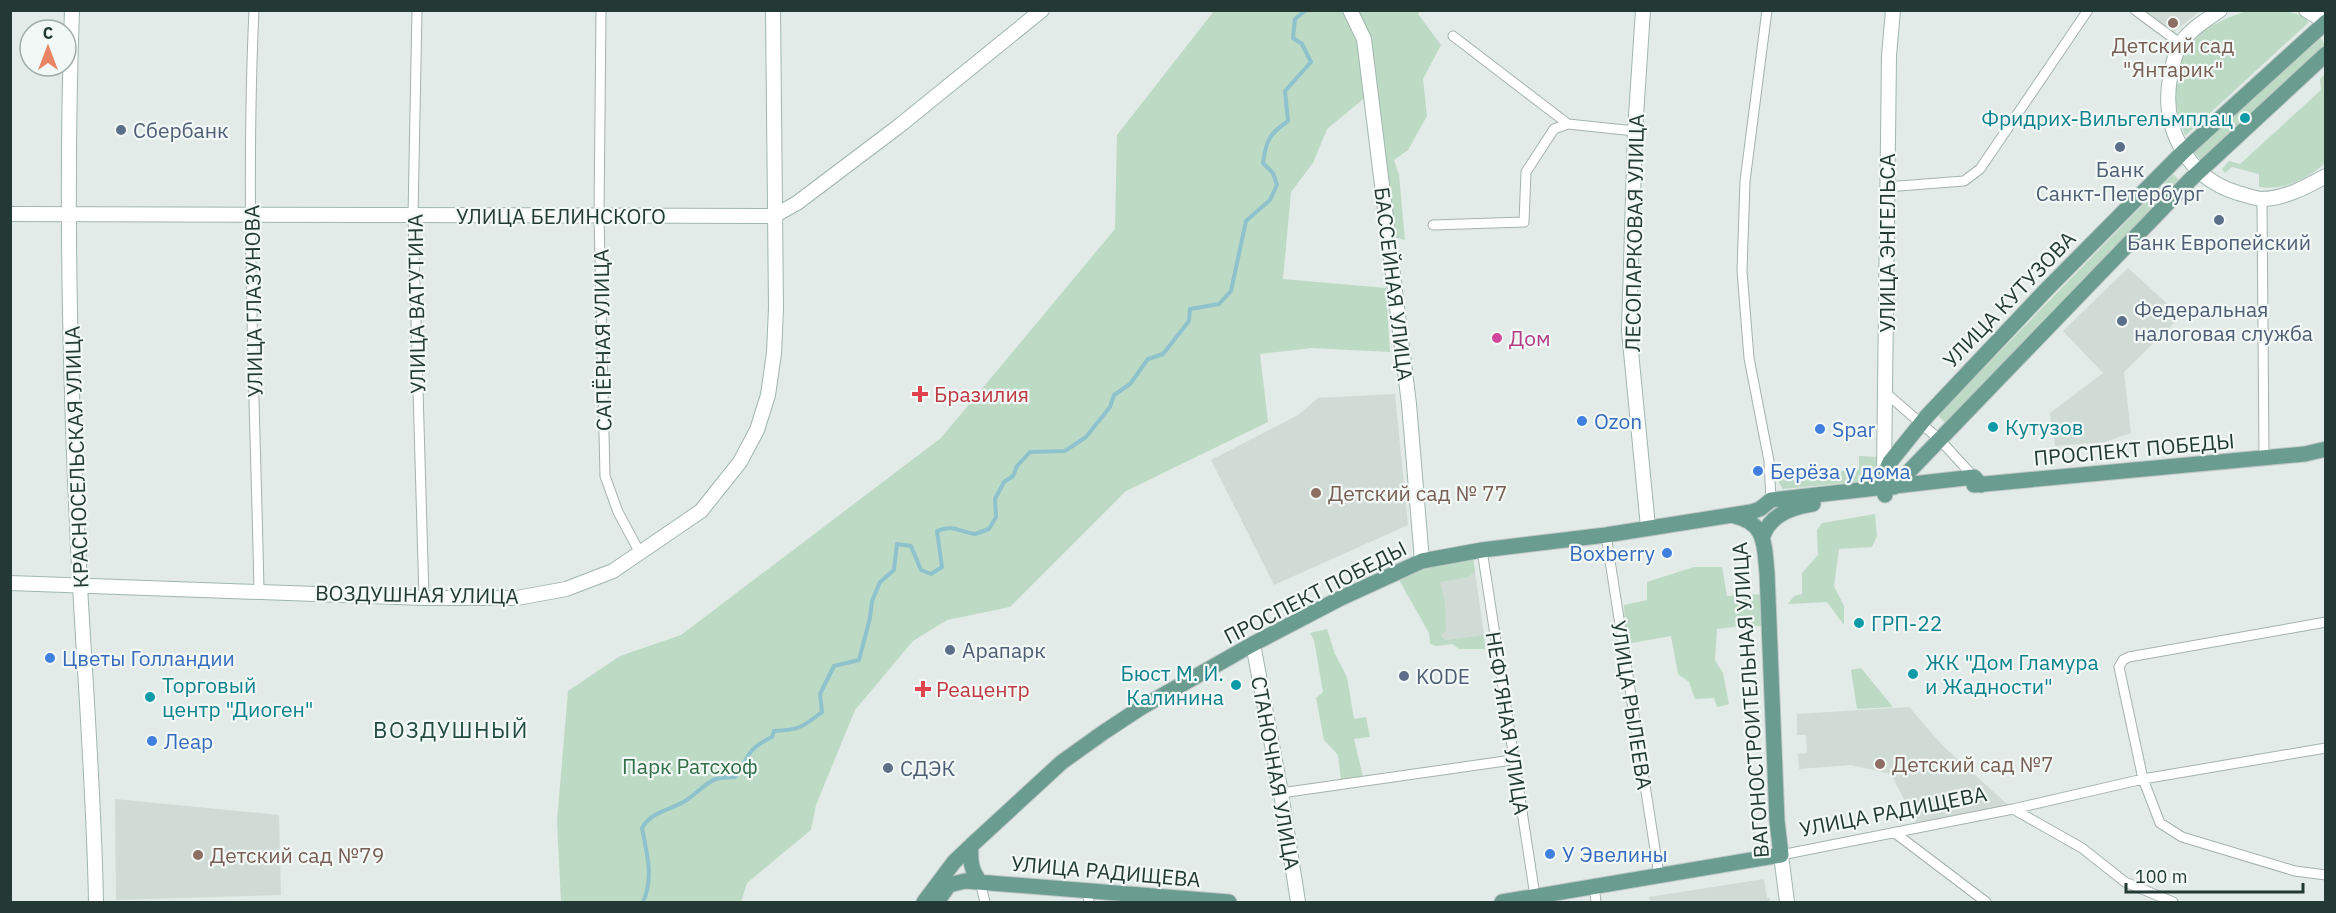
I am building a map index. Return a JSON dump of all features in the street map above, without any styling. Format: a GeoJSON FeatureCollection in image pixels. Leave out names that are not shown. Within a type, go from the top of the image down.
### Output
{"type":"FeatureCollection","features":[{"type":"Feature","properties":{"kind":"main road","name":"УЛИЦА КУТУЗОВА"},"geometry":{"type":"LineString","coordinates":[[1887,486],[1890,462],[1920,425],[2046,290],[2183,152],[2325,22]]}},
{"type":"Feature","properties":{"kind":"main road"},"geometry":{"type":"LineString","coordinates":[[1887,486],[1939,439],[2199,172],[2325,54]]}},
{"type":"Feature","properties":{"kind":"main road","name":"ПРОСПЕКТ ПОБЕДЫ"},"geometry":{"type":"LineString","coordinates":[[924,903],[954,862],[1062,762],[1104,732],[1142,707],[1253,644],[1339,599],[1422,561],[1482,550],[1605,535],[1751,512],[1761,509],[1771,500],[1887,486],[2264,458],[2305,454],[2325,449]]}},
{"type":"Feature","properties":{"kind":"main road","name":"ПРОСПЕКТ ПОБЕДЫ"},"geometry":{"type":"LineString","coordinates":[[1763,536],[1768,523],[1790,509],[1887,486]]}},
{"type":"Feature","properties":{"kind":"main road","name":"ВАГОНОСТРОИТЕЛЬНАЯ УЛИЦА"},"geometry":{"type":"LineString","coordinates":[[1728,516],[1747,521],[1763,536],[1767,573],[1781,855]]}},
{"type":"Feature","properties":{"kind":"main road","name":"УЛИЦА РАДИЩЕВА"},"geometry":{"type":"LineString","coordinates":[[971,846],[970,862],[973,873],[980,882]]}},
{"type":"Feature","properties":{"kind":"main road","name":"УЛИЦА РАДИЩЕВА"},"geometry":{"type":"LineString","coordinates":[[1502,903],[1781,855]]}},
{"type":"Feature","properties":{"kind":"main road","name":"УЛИЦА РАДИЩЕВА"},"geometry":{"type":"LineString","coordinates":[[941,896],[949,885],[956,882],[980,882],[1088,896],[1229,903]]}},
{"type":"Feature","properties":{"kind":"street","name":"КРАСНОСЕЛЬСКАЯ УЛИЦА"},"geometry":{"type":"LineString","coordinates":[[72,10],[69,122],[73,413],[80,586],[94,811],[96,903]]}},
{"type":"Feature","properties":{"kind":"street","name":"УЛИЦА ГЛАЗУНОВА"},"geometry":{"type":"LineString","coordinates":[[254,10],[251,68],[251,215],[259,591]]}},
{"type":"Feature","properties":{"kind":"street","name":"УЛИЦА ВАТУТИНА"},"geometry":{"type":"LineString","coordinates":[[417,10],[413,216],[424,598]]}},
{"type":"Feature","properties":{"kind":"street","name":"САПЁРНАЯ УЛИЦА"},"geometry":{"type":"LineString","coordinates":[[601,10],[599,216],[605,476],[618,512],[640,553]]}},
{"type":"Feature","properties":{"kind":"street","name":"ВОЗДУШНАЯ УЛИЦА"},"geometry":{"type":"LineString","coordinates":[[10,584],[424,598],[517,598],[566,589],[613,571],[701,511],[740,462],[757,430],[768,395],[774,353],[776,308],[773,10]]}},
{"type":"Feature","properties":{"kind":"street"},"geometry":{"type":"LineString","coordinates":[[774,216],[797,203],[899,126],[1042,10]]}},
{"type":"Feature","properties":{"kind":"street","name":"БАССЕЙНАЯ УЛИЦА"},"geometry":{"type":"LineString","coordinates":[[1350,10],[1364,39],[1409,404],[1422,561]]}},
{"type":"Feature","properties":{"kind":"street","name":"ЛЕСОПАРКОВАЯ УЛИЦА"},"geometry":{"type":"LineString","coordinates":[[1643,10],[1635,131],[1629,331],[1648,527]]}},
{"type":"Feature","properties":{"kind":"street"},"geometry":{"type":"LineString","coordinates":[[1767,10],[1745,181],[1742,271],[1749,358],[1769,461],[1771,500]]}},
{"type":"Feature","properties":{"kind":"street","name":"УЛИЦА ЭНГЕЛЬСА"},"geometry":{"type":"LineString","coordinates":[[1887,486],[1887,187],[1889,56],[1893,10]]}},
{"type":"Feature","properties":{"kind":"street"},"geometry":{"type":"LineString","coordinates":[[1887,187],[1965,182],[1980,170],[2088,10]]}},
{"type":"Feature","properties":{"kind":"street"},"geometry":{"type":"LineString","coordinates":[[2135,10],[2181,44]]}},
{"type":"Feature","properties":{"kind":"street"},"geometry":{"type":"LineString","coordinates":[[2220,10],[2201,24],[2181,44],[2172,66],[2168,88],[2169,118],[2183,152],[2199,172],[2218,186],[2262,199],[2297,192],[2325,176]]}},
{"type":"Feature","properties":{"kind":"street","name":"УЛИЦА КУТУЗОВА"},"geometry":{"type":"LineString","coordinates":[[2306,10],[2325,22]]}},
{"type":"Feature","properties":{"kind":"street"},"geometry":{"type":"LineString","coordinates":[[1453,36],[1568,124]]}},
{"type":"Feature","properties":{"kind":"street"},"geometry":{"type":"LineString","coordinates":[[1433,225],[1524,222],[1526,172],[1554,129],[1568,124],[1635,131]]}},
{"type":"Feature","properties":{"kind":"street"},"geometry":{"type":"LineString","coordinates":[[2262,199],[2264,458]]}},
{"type":"Feature","properties":{"kind":"street","name":"УЛИЦА БЕЛИНСКОГО"},"geometry":{"type":"LineString","coordinates":[[10,214],[774,216]]}},
{"type":"Feature","properties":{"kind":"street"},"geometry":{"type":"LineString","coordinates":[[1887,394],[1920,425],[1939,439],[1978,481]]}},
{"type":"Feature","properties":{"kind":"street","name":"УЛИЦА РЫЛЕЕВА"},"geometry":{"type":"LineString","coordinates":[[1605,535],[1659,875]]}},
{"type":"Feature","properties":{"kind":"street","name":"НЕФТЯНАЯ УЛИЦА"},"geometry":{"type":"LineString","coordinates":[[1482,550],[1512,760],[1535,896]]}},
{"type":"Feature","properties":{"kind":"street"},"geometry":{"type":"LineString","coordinates":[[2325,622],[2129,657],[2122,660],[2120,667],[2143,779],[2160,823],[2182,837],[2295,871],[2325,875]]}},
{"type":"Feature","properties":{"kind":"street","name":"СТАНОЧНАЯ УЛИЦА"},"geometry":{"type":"LineString","coordinates":[[1253,644],[1281,793],[1298,903]]}},
{"type":"Feature","properties":{"kind":"street","name":"УЛИЦА РАДИЩЕВА"},"geometry":{"type":"LineString","coordinates":[[1781,855],[2013,809],[2048,799],[2143,779],[2325,748]]}},
{"type":"Feature","properties":{"kind":"street"},"geometry":{"type":"LineString","coordinates":[[1281,793],[1512,760]]}},
{"type":"Feature","properties":{"kind":"street"},"geometry":{"type":"LineString","coordinates":[[2013,809],[2082,848],[2125,882],[2173,903]]}},
{"type":"Feature","properties":{"kind":"street"},"geometry":{"type":"LineString","coordinates":[[1894,833],[1986,903]]}},
{"type":"Feature","properties":{"kind":"street","name":"ВАГОНОСТРОИТЕЛЬНАЯ УЛИЦА"},"geometry":{"type":"LineString","coordinates":[[1781,855],[1787,903]]}},
{"type":"Feature","properties":{"kind":"street"},"geometry":{"type":"LineString","coordinates":[[980,882],[985,903]]}},
{"type":"Feature","properties":{"kind":"street"},"geometry":{"type":"LineString","coordinates":[[1594,886],[1596,903]]}},
{"type":"Feature","properties":{"kind":"shaded area","name":"Детский сад \"Янтарик\""},"geometry":{"type":"Polygon","coordinates":[[[2146,11],[2200,11],[2174,32],[2146,11]]]}},
{"type":"Feature","properties":{"kind":"shaded area"},"geometry":{"type":"Polygon","coordinates":[[[2128,268],[2181,316],[2124,372],[2131,433],[2105,442],[2055,446],[2050,413],[2103,373],[2063,331],[2128,268]]]}},
{"type":"Feature","properties":{"kind":"shaded area","name":"Детский сад № 77"},"geometry":{"type":"Polygon","coordinates":[[[1395,394],[1408,525],[1274,585],[1211,460],[1298,415],[1318,398],[1395,394]]]}},
{"type":"Feature","properties":{"kind":"shaded area"},"geometry":{"type":"Polygon","coordinates":[[[1473,557],[1484,635],[1445,640],[1405,592],[1473,557]]]}},
{"type":"Feature","properties":{"kind":"shaded area","name":"Детский сад №7"},"geometry":{"type":"Polygon","coordinates":[[[1909,707],[1943,746],[2007,804],[2006,809],[1916,823],[1891,774],[1851,765],[1799,769],[1798,754],[1807,753],[1806,735],[1797,735],[1797,714],[1909,707]]]}},
{"type":"Feature","properties":{"kind":"shaded area","name":"Детский сад №79"},"geometry":{"type":"Polygon","coordinates":[[[115,799],[279,815],[281,895],[116,900],[115,799]]]}},
{"type":"Feature","properties":{"kind":"shaded area"},"geometry":{"type":"Polygon","coordinates":[[[1764,879],[1767,898],[1770,898],[1770,902],[1650,902],[1649,897],[1764,879]]]}},
{"type":"Feature","properties":{"kind":"green space","name":"Парк Ратсхоф"},"geometry":{"type":"Polygon","coordinates":[[[1214,11],[1419,11],[1418,14],[1441,45],[1423,79],[1427,116],[1408,150],[1394,160],[1399,175],[1405,240],[1394,237],[1367,96],[1327,129],[1313,163],[1291,192],[1283,279],[1386,288],[1390,352],[1312,348],[1260,354],[1268,422],[1126,491],[1010,607],[947,620],[913,641],[855,710],[816,805],[811,830],[747,883],[741,902],[561,902],[557,821],[568,691],[620,656],[681,635],[941,438],[1115,229],[1117,135],[1214,11]]]}},
{"type":"Feature","properties":{"kind":"green space"},"geometry":{"type":"Polygon","coordinates":[[[2248,11],[2286,11],[2306,17],[2308,23],[2185,136],[2178,113],[2176,81],[2186,52],[2205,31],[2232,16],[2248,11]]]}},
{"type":"Feature","properties":{"kind":"green space"},"geometry":{"type":"Polygon","coordinates":[[[2320,38],[2325,47],[2201,160],[2194,152],[2320,38]]]}},
{"type":"Feature","properties":{"kind":"green space"},"geometry":{"type":"Polygon","coordinates":[[[2325,74],[2325,163],[2319,169],[2295,182],[2268,188],[2259,187],[2259,174],[2232,167],[2225,173],[2222,169],[2229,161],[2240,164],[2321,90],[2320,79],[2325,74]]]}},
{"type":"Feature","properties":{"kind":"green space"},"geometry":{"type":"Polygon","coordinates":[[[2173,174],[2180,181],[1945,423],[1938,415],[2173,174]]]}},
{"type":"Feature","properties":{"kind":"green space"},"geometry":{"type":"Polygon","coordinates":[[[1859,456],[1878,457],[1879,477],[1873,480],[1783,489],[1779,483],[1779,473],[1784,470],[1787,475],[1859,470],[1859,456]]]}},
{"type":"Feature","properties":{"kind":"green space"},"geometry":{"type":"Polygon","coordinates":[[[1875,514],[1877,536],[1872,547],[1839,549],[1834,586],[1844,606],[1844,625],[1827,602],[1788,604],[1794,596],[1802,594],[1802,573],[1818,555],[1817,530],[1822,523],[1875,514]]]}},
{"type":"Feature","properties":{"kind":"green space"},"geometry":{"type":"Polygon","coordinates":[[[1473,557],[1475,572],[1468,577],[1440,582],[1445,603],[1446,630],[1441,635],[1445,640],[1484,635],[1485,649],[1459,649],[1452,644],[1436,646],[1430,644],[1429,633],[1398,578],[1427,565],[1473,557]]]}},
{"type":"Feature","properties":{"kind":"green space"},"geometry":{"type":"Polygon","coordinates":[[[1694,567],[1722,567],[1727,596],[1763,594],[1765,626],[1717,629],[1715,660],[1723,673],[1729,704],[1717,707],[1714,698],[1695,699],[1689,682],[1678,674],[1671,636],[1626,644],[1624,605],[1647,600],[1647,582],[1694,567]]]}},
{"type":"Feature","properties":{"kind":"green space"},"geometry":{"type":"Polygon","coordinates":[[[1327,629],[1335,654],[1347,677],[1354,719],[1366,717],[1370,737],[1354,739],[1363,777],[1341,780],[1338,755],[1324,740],[1316,698],[1323,692],[1314,640],[1310,633],[1327,629]]]}},
{"type":"Feature","properties":{"kind":"green space"},"geometry":{"type":"Polygon","coordinates":[[[1861,668],[1893,707],[1857,709],[1851,670],[1861,668]]]}},
{"type":"Feature","properties":{"kind":"waterway","name":"ВОЗДУШНЫЙ"},"geometry":{"type":"LineString","coordinates":[[643,902],[649,874],[642,828],[646,822],[685,801],[712,781],[735,777],[749,754],[772,737],[774,731],[800,727],[822,712],[820,694],[834,666],[859,660],[872,601],[880,582],[894,570],[897,544],[911,546],[921,570],[931,574],[942,567],[937,531],[952,528],[975,534],[989,529],[996,517],[995,499],[1004,482],[1013,476],[1017,466],[1030,452],[1065,451],[1086,437],[1110,407],[1114,395],[1130,384],[1148,359],[1163,354],[1189,321],[1190,309],[1219,304],[1231,291],[1246,221],[1270,200],[1277,185],[1273,173],[1263,163],[1270,139],[1276,130],[1288,121],[1285,91],[1311,62],[1302,44],[1293,38],[1295,19],[1306,10]]}},
{"type":"Feature","properties":{"kind":"place","name":"Детский сад \"Янтарик\""},"geometry":{"type":"Point","coordinates":[2173,23]}},
{"type":"Feature","properties":{"kind":"place","name":"Фридрих-Вильгельмплац"},"geometry":{"type":"Point","coordinates":[2245,118]}},
{"type":"Feature","properties":{"kind":"place","name":"Сбербанк"},"geometry":{"type":"Point","coordinates":[121,130]}},
{"type":"Feature","properties":{"kind":"place","name":"Банк Санкт-Петербург"},"geometry":{"type":"Point","coordinates":[2120,147]}},
{"type":"Feature","properties":{"kind":"place","name":"Банк Европейский"},"geometry":{"type":"Point","coordinates":[2219,220]}},
{"type":"Feature","properties":{"kind":"place","name":"Федеральная налоговая служба"},"geometry":{"type":"Point","coordinates":[2122,321]}},
{"type":"Feature","properties":{"kind":"place","name":"Дом"},"geometry":{"type":"Point","coordinates":[1497,338]}},
{"type":"Feature","properties":{"kind":"place","name":"Бразилия"},"geometry":{"type":"Point","coordinates":[920,394]}},
{"type":"Feature","properties":{"kind":"place","name":"Ozon"},"geometry":{"type":"Point","coordinates":[1582,421]}},
{"type":"Feature","properties":{"kind":"place","name":"Кутузов"},"geometry":{"type":"Point","coordinates":[1993,427]}},
{"type":"Feature","properties":{"kind":"place","name":"Spar"},"geometry":{"type":"Point","coordinates":[1820,429]}},
{"type":"Feature","properties":{"kind":"place","name":"Берёза у дома"},"geometry":{"type":"Point","coordinates":[1758,471]}},
{"type":"Feature","properties":{"kind":"place","name":"Детский сад № 77"},"geometry":{"type":"Point","coordinates":[1316,493]}},
{"type":"Feature","properties":{"kind":"place","name":"Boxberry"},"geometry":{"type":"Point","coordinates":[1667,553]}},
{"type":"Feature","properties":{"kind":"place","name":"ГРП-22"},"geometry":{"type":"Point","coordinates":[1859,623]}},
{"type":"Feature","properties":{"kind":"place","name":"Арапарк"},"geometry":{"type":"Point","coordinates":[950,650]}},
{"type":"Feature","properties":{"kind":"place","name":"Цветы Голландии"},"geometry":{"type":"Point","coordinates":[50,658]}},
{"type":"Feature","properties":{"kind":"place","name":"ЖК \"Дом Гламура и Жадности\""},"geometry":{"type":"Point","coordinates":[1913,674]}},
{"type":"Feature","properties":{"kind":"place","name":"KODE"},"geometry":{"type":"Point","coordinates":[1404,676]}},
{"type":"Feature","properties":{"kind":"place","name":"Бюст М. И. Калинина"},"geometry":{"type":"Point","coordinates":[1236,685]}},
{"type":"Feature","properties":{"kind":"place","name":"Реацентр"},"geometry":{"type":"Point","coordinates":[923,689]}},
{"type":"Feature","properties":{"kind":"place","name":"Торговый центр \"Диоген\""},"geometry":{"type":"Point","coordinates":[150,697]}},
{"type":"Feature","properties":{"kind":"place","name":"Леар"},"geometry":{"type":"Point","coordinates":[152,741]}},
{"type":"Feature","properties":{"kind":"place","name":"Детский сад №7"},"geometry":{"type":"Point","coordinates":[1880,764]}},
{"type":"Feature","properties":{"kind":"place","name":"СДЭК"},"geometry":{"type":"Point","coordinates":[888,768]}},
{"type":"Feature","properties":{"kind":"place","name":"У Эвелины"},"geometry":{"type":"Point","coordinates":[1550,854]}},
{"type":"Feature","properties":{"kind":"place","name":"Детский сад №79"},"geometry":{"type":"Point","coordinates":[198,855]}},
{"type":"Feature","properties":{"kind":"district","name":"ВОЗДУШНЫЙ"},"geometry":{"type":"Point","coordinates":[451,729]}}]}
